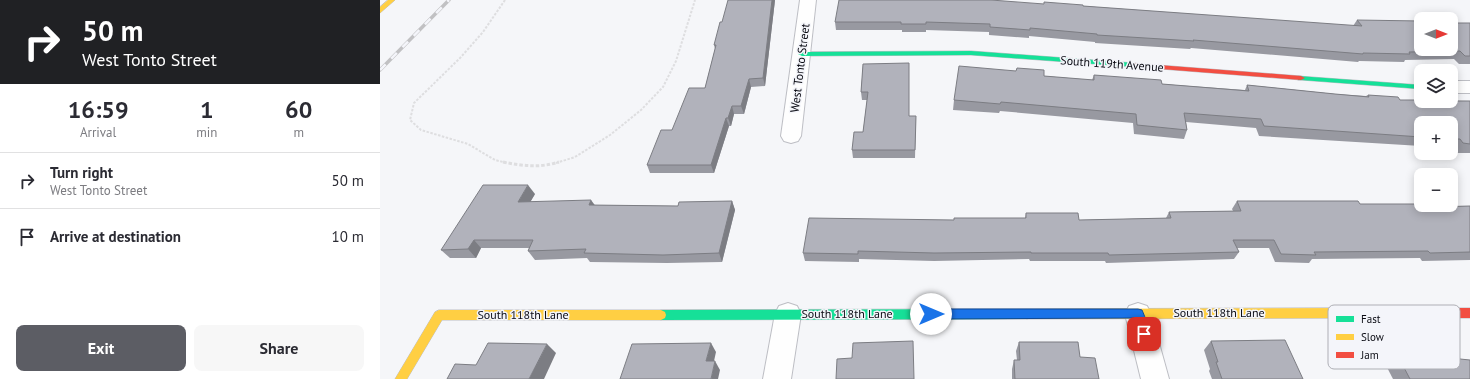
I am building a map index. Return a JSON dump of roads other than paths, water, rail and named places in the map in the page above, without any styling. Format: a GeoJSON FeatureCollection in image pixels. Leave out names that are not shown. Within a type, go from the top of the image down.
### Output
{"type":"FeatureCollection","features":[{"type":"Feature","properties":{"kind":"street"},"geometry":{"type":"LineString","coordinates":[[380,11],[392,0]]}},
{"type":"Feature","properties":{"kind":"street","name":"West Tonto Street"},"geometry":{"type":"LineString","coordinates":[[791,136],[808,0]]}},
{"type":"Feature","properties":{"kind":"street","name":"South 119th Avenue"},"geometry":{"type":"LineString","coordinates":[[802,54],[971,53],[1414,86]]}},
{"type":"Feature","properties":{"kind":"street"},"geometry":{"type":"LineString","coordinates":[[1458,88],[1470,87]]}},
{"type":"Feature","properties":{"kind":"street","name":"South 118th Lane"},"geometry":{"type":"LineString","coordinates":[[401,379],[439,315],[1328,313]]}},
{"type":"Feature","properties":{"kind":"street","name":"South 118th Lane"},"geometry":{"type":"LineString","coordinates":[[1460,313],[1470,313]]}},
{"type":"Feature","properties":{"kind":"street"},"geometry":{"type":"LineString","coordinates":[[777,379],[788,314]]}},
{"type":"Feature","properties":{"kind":"street"},"geometry":{"type":"LineString","coordinates":[[1138,314],[1156,379]]}},
{"type":"Feature","properties":{"kind":"railway"},"geometry":{"type":"LineString","coordinates":[[380,70],[449,0]]}}]}
